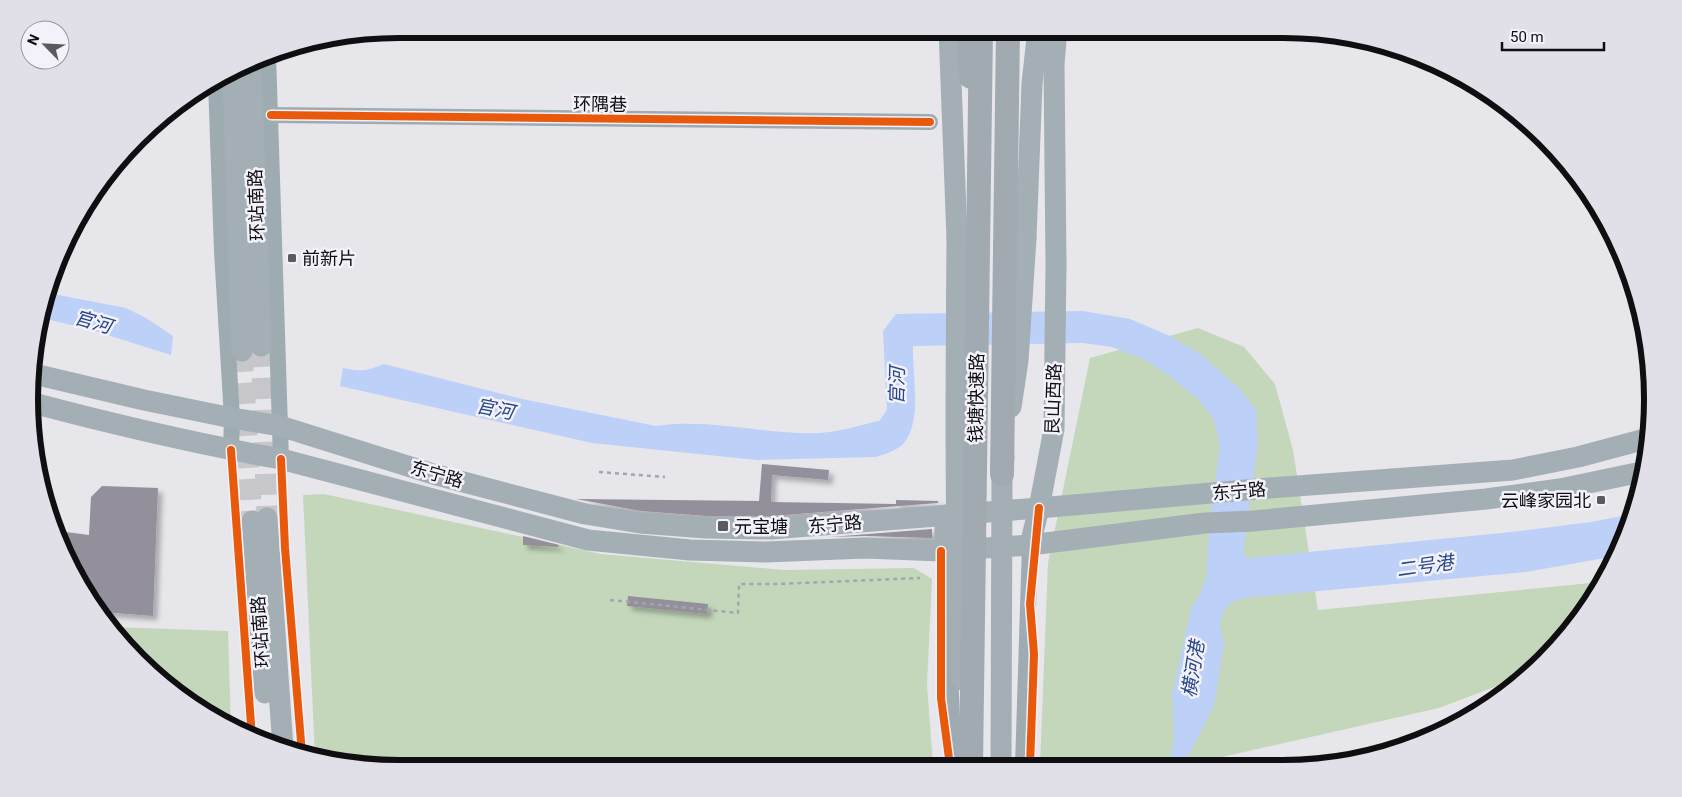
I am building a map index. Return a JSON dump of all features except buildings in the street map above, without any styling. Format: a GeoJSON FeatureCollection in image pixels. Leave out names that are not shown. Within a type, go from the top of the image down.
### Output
{"type":"FeatureCollection","features":[{"type":"Feature","properties":{"kind":"highway"},"geometry":{"type":"LineString","coordinates":[[969,38],[979,215]]}},
{"type":"Feature","properties":{"kind":"highway","name":"钱塘快速路"},"geometry":{"type":"LineString","coordinates":[[969,760],[981,38]]}},
{"type":"Feature","properties":{"kind":"highway","name":"钱塘快速路"},"geometry":{"type":"LineString","coordinates":[[1002,474],[1008,38]]}},
{"type":"Feature","properties":{"kind":"highway"},"geometry":{"type":"LineString","coordinates":[[1008,119],[1015,38]]}},
{"type":"Feature","properties":{"kind":"main road"},"geometry":{"type":"LineString","coordinates":[[950,38],[953,149],[958,238],[956,372],[958,606],[969,760]]}},
{"type":"Feature","properties":{"kind":"main road","name":"艮山西路"},"geometry":{"type":"LineString","coordinates":[[1001,760],[1002,474],[1018,361],[1026,238],[1032,84],[1037,38]]}},
{"type":"Feature","properties":{"kind":"main road","name":"艮山西路"},"geometry":{"type":"LineString","coordinates":[[1030,545],[1054,429],[1054,64],[1056,38]]}},
{"type":"Feature","properties":{"kind":"main road","name":"环站南路"},"geometry":{"type":"LineString","coordinates":[[233,78],[251,349],[251,69]]}},
{"type":"Feature","properties":{"kind":"main road","name":"东宁路"},"geometry":{"type":"LineString","coordinates":[[38,375],[232,418],[280,426],[441,476],[585,514],[640,523],[706,528],[771,529],[1513,470],[1578,458],[1642,440]]}},
{"type":"Feature","properties":{"kind":"main road","name":"东宁路"},"geometry":{"type":"LineString","coordinates":[[38,404],[133,430],[281,459],[588,540],[690,550],[766,552],[865,548],[945,551],[1030,545],[1205,523],[1252,521],[1486,499],[1560,489],[1637,473]]}},
{"type":"Feature","properties":{"kind":"main road"},"geometry":{"type":"LineString","coordinates":[[945,516],[945,551]]}},
{"type":"Feature","properties":{"kind":"main road","name":"环站南路"},"geometry":{"type":"LineString","coordinates":[[269,735],[260,520],[282,740]]}},
{"type":"Feature","properties":{"kind":"street"},"geometry":{"type":"LineString","coordinates":[[268,62],[281,459]]}},
{"type":"Feature","properties":{"kind":"street"},"geometry":{"type":"LineString","coordinates":[[216,87],[222,252],[232,418],[231,450]]}},
{"type":"Feature","properties":{"kind":"street","name":"环隅巷"},"geometry":{"type":"LineString","coordinates":[[271,115],[930,122]]}},
{"type":"Feature","properties":{"kind":"street","name":"艮山西路"},"geometry":{"type":"LineString","coordinates":[[1023,760],[1030,545]]}},
{"type":"Feature","properties":{"kind":"street"},"geometry":{"type":"LineString","coordinates":[[945,551],[954,760]]}},
{"type":"Feature","properties":{"kind":"path"},"geometry":{"type":"LineString","coordinates":[[599,472],[665,478]]}},
{"type":"Feature","properties":{"kind":"path"},"geometry":{"type":"LineString","coordinates":[[610,600],[738,612],[739,584],[920,578]]}},
{"type":"Feature","properties":{"kind":"green space"},"geometry":{"type":"Polygon","coordinates":[[[1198,328],[1244,347],[1275,384],[1293,450],[1318,610],[1594,583],[1584,599],[1555,637],[1522,670],[1506,683],[1439,708],[1213,759],[1040,760],[1048,563],[1090,358],[1198,328]]]}},
{"type":"Feature","properties":{"kind":"green space"},"geometry":{"type":"Polygon","coordinates":[[[324,494],[601,554],[784,570],[914,568],[932,579],[927,684],[933,760],[398,760],[351,756],[315,750],[303,495],[324,494]]]}},
{"type":"Feature","properties":{"kind":"green space"},"geometry":{"type":"Polygon","coordinates":[[[119,627],[228,631],[231,718],[198,699],[160,670],[119,627]]]}},
{"type":"Feature","properties":{"kind":"water","name":"官河"},"geometry":{"type":"Polygon","coordinates":[[[53,294],[126,308],[146,318],[173,336],[171,355],[95,331],[46,319],[53,294]]]}},
{"type":"Feature","properties":{"kind":"water"},"geometry":{"type":"Polygon","coordinates":[[[1083,311],[1130,319],[1170,336],[1200,354],[1240,389],[1256,410],[1258,443],[1243,554],[1248,558],[1512,532],[1625,516],[1607,558],[1526,572],[1243,598],[1229,604],[1223,613],[1220,626],[1224,643],[1215,702],[1186,760],[1169,760],[1174,740],[1172,694],[1191,609],[1206,578],[1210,516],[1219,454],[1219,441],[1214,420],[1201,402],[1171,377],[1143,359],[1112,347],[1083,343],[913,346],[915,411],[909,435],[897,449],[876,457],[757,460],[592,443],[340,386],[343,368],[364,370],[384,364],[522,399],[656,426],[696,424],[778,432],[827,432],[879,421],[887,410],[883,331],[896,314],[1083,311]]]}},
{"type":"Feature","properties":{"kind":"tunnel"},"geometry":{"type":"LineString","coordinates":[[261,346],[267,518]]}},
{"type":"Feature","properties":{"kind":"tunnel"},"geometry":{"type":"LineString","coordinates":[[242,351],[252,521]]}},
{"type":"Feature","properties":{"kind":"cycle path"},"geometry":{"type":"LineString","coordinates":[[271,115],[930,122]]}},
{"type":"Feature","properties":{"kind":"cycle path"},"geometry":{"type":"LineString","coordinates":[[231,450],[251,728]]}},
{"type":"Feature","properties":{"kind":"cycle path"},"geometry":{"type":"LineString","coordinates":[[281,459],[285,548],[301,746]]}},
{"type":"Feature","properties":{"kind":"cycle path"},"geometry":{"type":"LineString","coordinates":[[1030,760],[1034,654],[1030,604],[1039,508]]}},
{"type":"Feature","properties":{"kind":"cycle path"},"geometry":{"type":"LineString","coordinates":[[941,551],[941,698],[949,760]]}},
{"type":"Feature","properties":{"kind":"place","name":"前新片"},"geometry":{"type":"Point","coordinates":[292,258]}},
{"type":"Feature","properties":{"kind":"place","name":"云峰家园北"},"geometry":{"type":"Point","coordinates":[1601,500]}},
{"type":"Feature","properties":{"kind":"place","name":"元宝塘"},"geometry":{"type":"Point","coordinates":[723,526]}},
{"type":"Feature","properties":{"kind":"water label","name":"二号港"},"geometry":{"type":"Point","coordinates":[1425,566]}},
{"type":"Feature","properties":{"kind":"water label","name":"横河港"},"geometry":{"type":"Point","coordinates":[1193,669]}}]}
